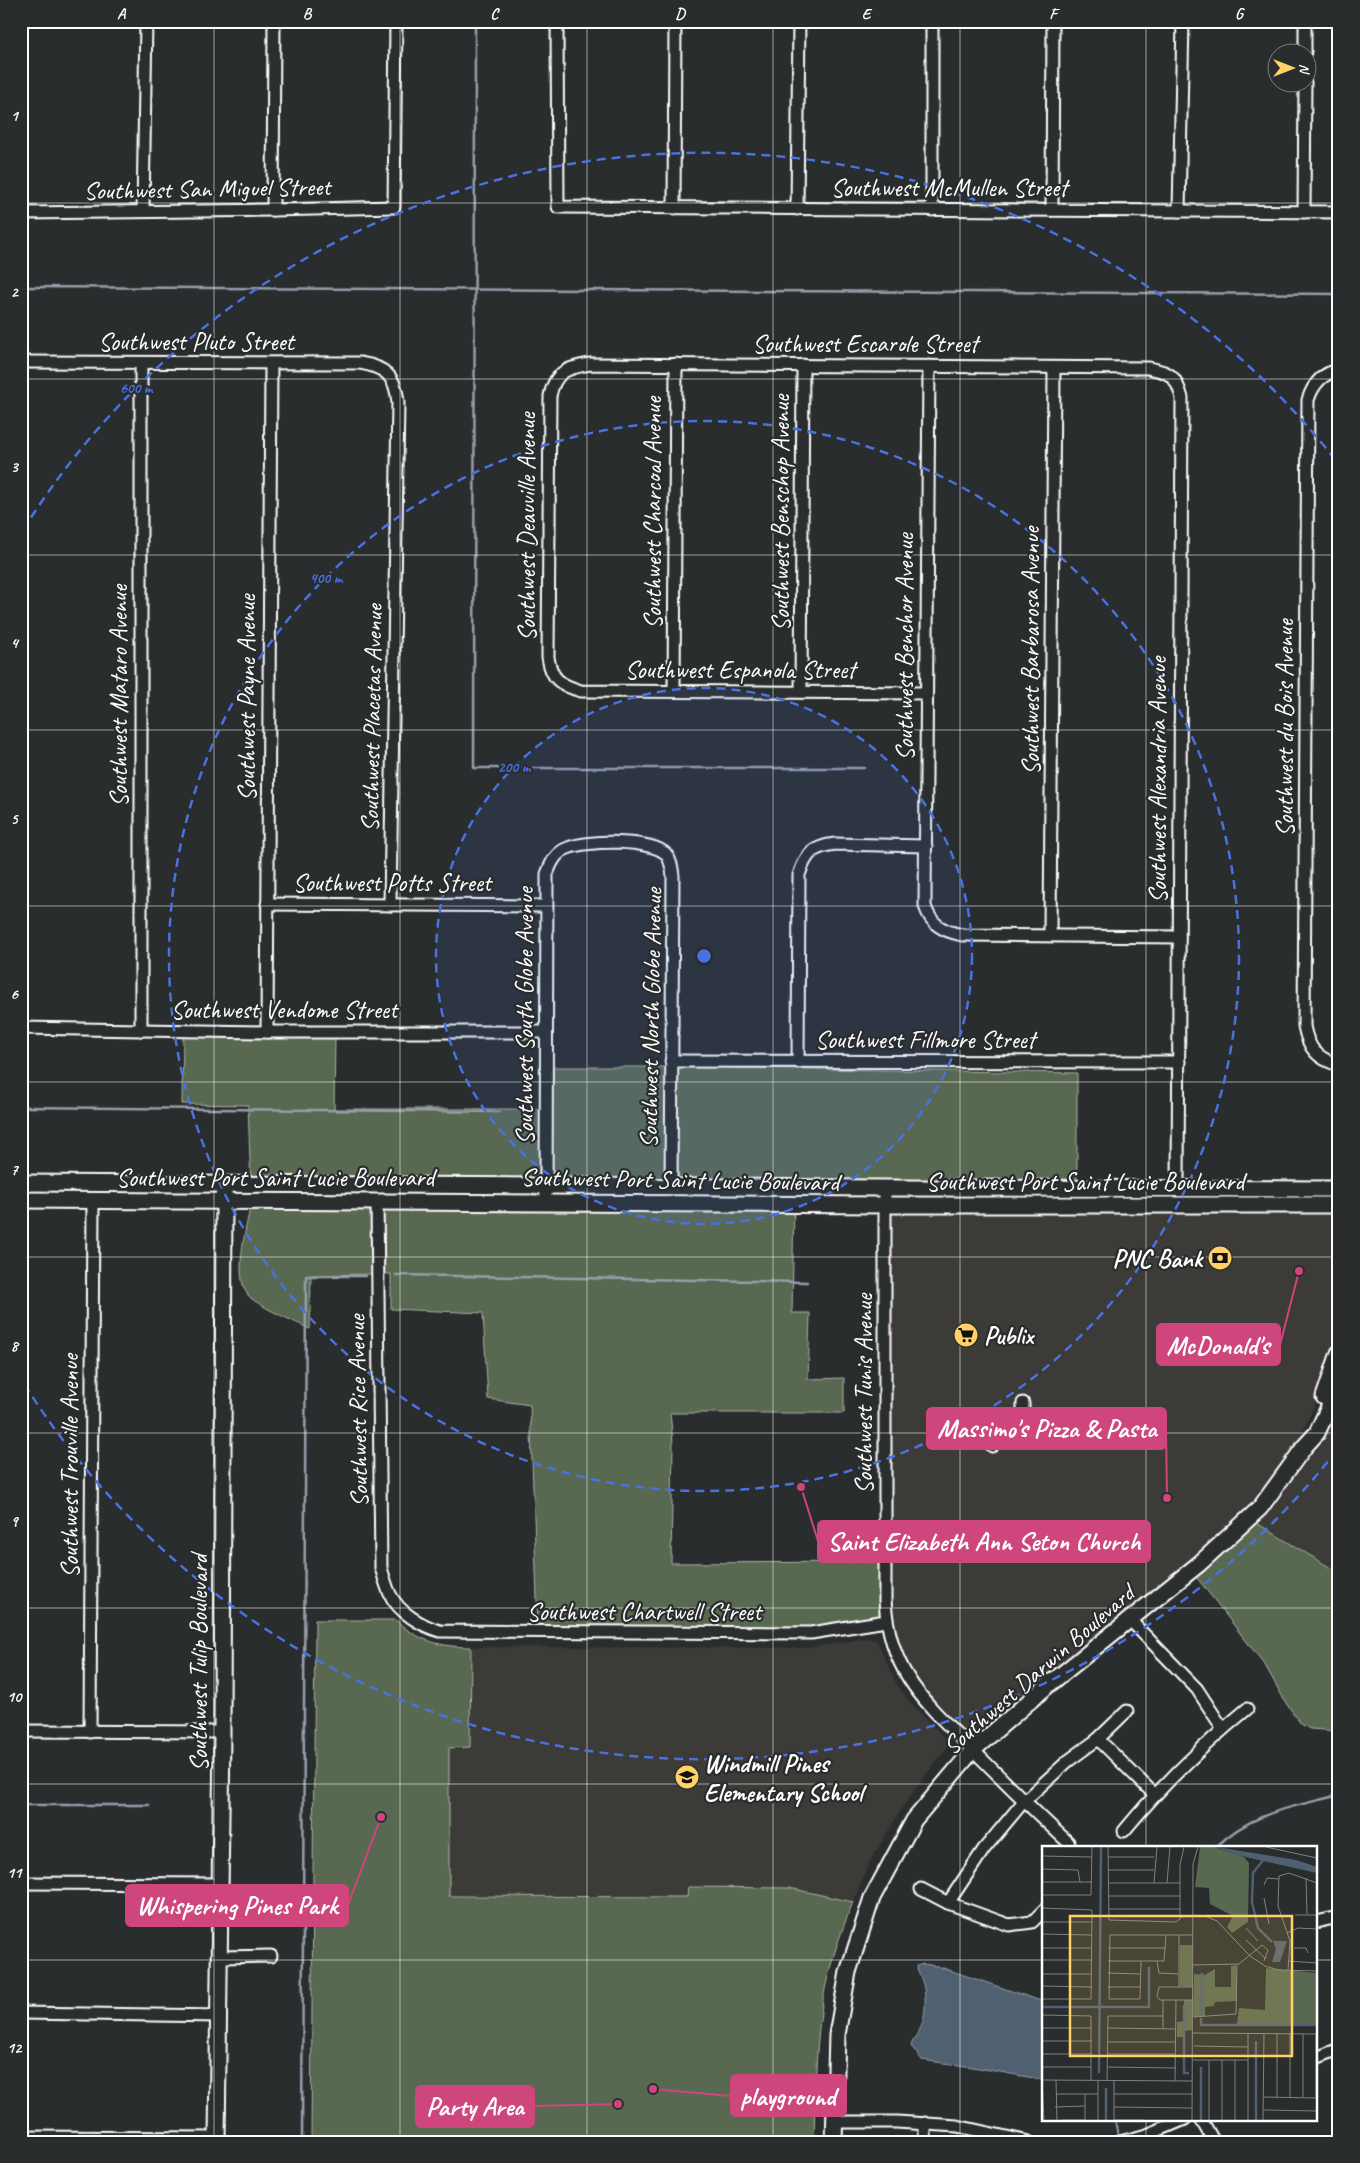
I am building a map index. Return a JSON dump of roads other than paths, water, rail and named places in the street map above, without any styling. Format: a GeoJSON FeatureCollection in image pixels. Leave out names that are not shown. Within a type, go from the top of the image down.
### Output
{"type":"FeatureCollection","features":[{"type":"Feature","properties":{"kind":"main road","name":"Southwest Port Saint Lucie Boulevard"},"geometry":{"type":"LineString","coordinates":[[21,1183],[1339,1189]]}},
{"type":"Feature","properties":{"kind":"main road","name":"Southwest Tulip Boulevard"},"geometry":{"type":"LineString","coordinates":[[217,2140],[221,1884],[224,1185]]}},
{"type":"Feature","properties":{"kind":"main road"},"geometry":{"type":"LineString","coordinates":[[1146,1205],[1178,1188]]}},
{"type":"Feature","properties":{"kind":"main road","name":"Southwest Port Saint Lucie Boulevard"},"geometry":{"type":"LineString","coordinates":[[21,1200],[885,1205],[1339,1204]]}},
{"type":"Feature","properties":{"kind":"main road","name":"Southwest Darwin Boulevard"},"geometry":{"type":"LineString","coordinates":[[1305,1446],[1309,1430],[1325,1395],[1339,1353]]}},
{"type":"Feature","properties":{"kind":"main road","name":"Southwest Darwin Boulevard"},"geometry":{"type":"LineString","coordinates":[[834,2142],[837,2035],[848,1972],[872,1898],[914,1820],[973,1750],[1047,1686],[1199,1564],[1260,1508],[1305,1446],[1318,1433],[1339,1385]]}},
{"type":"Feature","properties":{"kind":"street"},"geometry":{"type":"LineString","coordinates":[[143,211],[146,21]]}},
{"type":"Feature","properties":{"kind":"street"},"geometry":{"type":"LineString","coordinates":[[273,210],[274,21]]}},
{"type":"Feature","properties":{"kind":"street","name":"Southwest San Miguel Street"},"geometry":{"type":"LineString","coordinates":[[21,213],[394,207],[396,21]]}},
{"type":"Feature","properties":{"kind":"street","name":"Southwest McMullen Street"},"geometry":{"type":"LineString","coordinates":[[557,21],[558,207],[1339,212]]}},
{"type":"Feature","properties":{"kind":"street"},"geometry":{"type":"LineString","coordinates":[[674,208],[675,21]]}},
{"type":"Feature","properties":{"kind":"street"},"geometry":{"type":"LineString","coordinates":[[797,209],[799,21]]}},
{"type":"Feature","properties":{"kind":"street"},"geometry":{"type":"LineString","coordinates":[[932,21],[932,210]]}},
{"type":"Feature","properties":{"kind":"street"},"geometry":{"type":"LineString","coordinates":[[1052,210],[1053,21]]}},
{"type":"Feature","properties":{"kind":"street"},"geometry":{"type":"LineString","coordinates":[[1179,211],[1183,21]]}},
{"type":"Feature","properties":{"kind":"street"},"geometry":{"type":"LineString","coordinates":[[1305,21],[1305,42]]}},
{"type":"Feature","properties":{"kind":"street"},"geometry":{"type":"LineString","coordinates":[[1304,212],[1305,92]]}},
{"type":"Feature","properties":{"kind":"street","name":"Southwest Pluto Street"},"geometry":{"type":"LineString","coordinates":[[21,362],[371,365]]}},
{"type":"Feature","properties":{"kind":"street","name":"Southwest Mataro Avenue"},"geometry":{"type":"LineString","coordinates":[[140,363],[141,1030]]}},
{"type":"Feature","properties":{"kind":"street","name":"Southwest Payne Avenue"},"geometry":{"type":"LineString","coordinates":[[267,1032],[270,364]]}},
{"type":"Feature","properties":{"kind":"street","name":"Southwest Escarole Street"},"geometry":{"type":"LineString","coordinates":[[560,374],[572,367],[590,364],[676,364],[1148,368],[1171,375]]}},
{"type":"Feature","properties":{"kind":"street","name":"Southwest Charcoal Avenue"},"geometry":{"type":"LineString","coordinates":[[674,691],[676,364]]}},
{"type":"Feature","properties":{"kind":"street","name":"Southwest Placetas Avenue"},"geometry":{"type":"LineString","coordinates":[[371,365],[386,372],[395,386],[398,402],[390,905]]}},
{"type":"Feature","properties":{"kind":"street","name":"Southwest Benschop Avenue"},"geometry":{"type":"LineString","coordinates":[[801,692],[803,365]]}},
{"type":"Feature","properties":{"kind":"street","name":"Southwest Benchor Avenue"},"geometry":{"type":"LineString","coordinates":[[928,366],[925,906],[928,916],[935,925],[948,932],[962,935],[1050,935]]}},
{"type":"Feature","properties":{"kind":"street","name":"Southwest Barbarosa Avenue"},"geometry":{"type":"LineString","coordinates":[[1050,935],[1054,368]]}},
{"type":"Feature","properties":{"kind":"street","name":"Southwest du Bois Avenue"},"geometry":{"type":"LineString","coordinates":[[1339,370],[1322,377],[1312,387],[1308,400],[1304,1026],[1307,1041],[1314,1053],[1325,1061],[1339,1065]]}},
{"type":"Feature","properties":{"kind":"street","name":"Southwest Deauville Avenue"},"geometry":{"type":"LineString","coordinates":[[557,680],[550,671],[548,638],[550,396],[553,382],[560,374]]}},
{"type":"Feature","properties":{"kind":"street","name":"Southwest Alexandria Avenue"},"geometry":{"type":"LineString","coordinates":[[1171,375],[1178,384],[1182,398],[1178,1188]]}},
{"type":"Feature","properties":{"kind":"street","name":"Southwest Espanola Street"},"geometry":{"type":"LineString","coordinates":[[557,680],[568,687],[581,691],[926,693]]}},
{"type":"Feature","properties":{"kind":"street","name":"Southwest North Globe Avenue"},"geometry":{"type":"LineString","coordinates":[[551,862],[567,848],[581,844],[642,843],[655,846],[665,853],[671,861],[673,876],[671,1186]]}},
{"type":"Feature","properties":{"kind":"street"},"geometry":{"type":"LineString","coordinates":[[798,1062],[799,875],[803,862],[810,852],[822,846],[834,844],[926,846]]}},
{"type":"Feature","properties":{"kind":"street","name":"Southwest South Globe Avenue"},"geometry":{"type":"LineString","coordinates":[[546,1202],[546,906],[547,874],[551,862]]}},
{"type":"Feature","properties":{"kind":"street","name":"Southwest Potts Street"},"geometry":{"type":"LineString","coordinates":[[267,904],[546,906]]}},
{"type":"Feature","properties":{"kind":"street"},"geometry":{"type":"LineString","coordinates":[[1050,935],[1179,937]]}},
{"type":"Feature","properties":{"kind":"street","name":"Southwest Vendome Street"},"geometry":{"type":"LineString","coordinates":[[21,1028],[267,1032],[546,1032]]}},
{"type":"Feature","properties":{"kind":"street","name":"Southwest Fillmore Street"},"geometry":{"type":"LineString","coordinates":[[671,1061],[1179,1062]]}},
{"type":"Feature","properties":{"kind":"street","name":"Southwest Tunis Avenue"},"geometry":{"type":"LineString","coordinates":[[885,1188],[886,1621],[892,1643],[911,1685],[932,1710],[1068,1842],[1070,1846]]}},
{"type":"Feature","properties":{"kind":"street","name":"Southwest Trouville Avenue"},"geometry":{"type":"LineString","coordinates":[[90,1732],[93,1200]]}},
{"type":"Feature","properties":{"kind":"street","name":"Southwest Rice Avenue"},"geometry":{"type":"LineString","coordinates":[[377,1201],[381,1568],[391,1596],[406,1613]]}},
{"type":"Feature","properties":{"kind":"street"},"geometry":{"type":"LineString","coordinates":[[992,1446],[993,1436],[997,1430],[1019,1420],[1023,1412],[1023,1403]]}},
{"type":"Feature","properties":{"kind":"street","name":"Southwest Chartwell Street"},"geometry":{"type":"LineString","coordinates":[[406,1613],[424,1626],[440,1631],[810,1634],[886,1621]]}},
{"type":"Feature","properties":{"kind":"street"},"geometry":{"type":"LineString","coordinates":[[1130,1620],[1196,1689],[1223,1729]]}},
{"type":"Feature","properties":{"kind":"street"},"geometry":{"type":"LineString","coordinates":[[1124,1831],[1154,1794],[1247,1709]]}},
{"type":"Feature","properties":{"kind":"street"},"geometry":{"type":"LineString","coordinates":[[948,1903],[984,1849],[1024,1801],[1127,1711]]}},
{"type":"Feature","properties":{"kind":"street"},"geometry":{"type":"LineString","coordinates":[[21,1731],[222,1732]]}},
{"type":"Feature","properties":{"kind":"street"},"geometry":{"type":"LineString","coordinates":[[1098,1738],[1154,1794]]}},
{"type":"Feature","properties":{"kind":"street"},"geometry":{"type":"LineString","coordinates":[[21,1883],[221,1884]]}},
{"type":"Feature","properties":{"kind":"street"},"geometry":{"type":"LineString","coordinates":[[921,1889],[948,1903],[1009,1925],[1032,1922],[1042,1912]]}},
{"type":"Feature","properties":{"kind":"street"},"geometry":{"type":"LineString","coordinates":[[1318,1922],[1339,1917]]}},
{"type":"Feature","properties":{"kind":"street"},"geometry":{"type":"LineString","coordinates":[[220,1957],[271,1956]]}},
{"type":"Feature","properties":{"kind":"street"},"geometry":{"type":"LineString","coordinates":[[21,2013],[220,2016]]}},
{"type":"Feature","properties":{"kind":"street"},"geometry":{"type":"LineString","coordinates":[[1318,2057],[1339,2050]]}},
{"type":"Feature","properties":{"kind":"street"},"geometry":{"type":"LineString","coordinates":[[1120,2142],[1147,2135],[1183,2120]]}},
{"type":"Feature","properties":{"kind":"street"},"geometry":{"type":"LineString","coordinates":[[1202,2120],[1214,2142]]}},
{"type":"Feature","properties":{"kind":"street"},"geometry":{"type":"LineString","coordinates":[[834,2122],[925,2123],[958,2126],[1029,2142]]}},
{"type":"Feature","properties":{"kind":"street"},"geometry":{"type":"LineString","coordinates":[[925,2123],[925,2142]]}},
{"type":"Feature","properties":{"kind":"street"},"geometry":{"type":"LineString","coordinates":[[21,2137],[217,2140]]}},
{"type":"Feature","properties":{"kind":"water"},"geometry":{"type":"Polygon","coordinates":[[[923,1964],[937,1966],[1042,2001],[1042,2080],[922,2060],[911,2046],[921,2028],[924,2017],[924,1990],[917,1966],[923,1964]]]}},
{"type":"Feature","properties":{"kind":"waterway"},"geometry":{"type":"LineString","coordinates":[[475,21],[474,768],[864,768]]}},
{"type":"Feature","properties":{"kind":"waterway"},"geometry":{"type":"LineString","coordinates":[[21,287],[1339,294]]}},
{"type":"Feature","properties":{"kind":"waterway"},"geometry":{"type":"LineString","coordinates":[[21,1107],[500,1112]]}},
{"type":"Feature","properties":{"kind":"waterway"},"geometry":{"type":"LineString","coordinates":[[396,1275],[807,1282]]}},
{"type":"Feature","properties":{"kind":"waterway"},"geometry":{"type":"LineString","coordinates":[[302,2142],[306,1276],[366,1276]]}},
{"type":"Feature","properties":{"kind":"waterway"},"geometry":{"type":"LineString","coordinates":[[1217,1846],[1229,1835],[1258,1818],[1289,1807],[1339,1795]]}},
{"type":"Feature","properties":{"kind":"waterway"},"geometry":{"type":"LineString","coordinates":[[21,1805],[149,1805]]}},
{"type":"Feature","properties":{"kind":"waterway"},"geometry":{"type":"LineString","coordinates":[[1115,2120],[1118,2135]]}},
{"type":"Feature","properties":{"kind":"place","name":"PNC Bank"},"geometry":{"type":"Point","coordinates":[1220,1258]}},
{"type":"Feature","properties":{"kind":"place","name":"McDonald's"},"geometry":{"type":"Point","coordinates":[1299,1271]}},
{"type":"Feature","properties":{"kind":"place","name":"Publix"},"geometry":{"type":"Point","coordinates":[966,1335]}},
{"type":"Feature","properties":{"kind":"place","name":"Saint Elizabeth Ann Seton Church"},"geometry":{"type":"Point","coordinates":[801,1487]}},
{"type":"Feature","properties":{"kind":"place","name":"Massimo's Pizza & Pasta"},"geometry":{"type":"Point","coordinates":[1167,1498]}},
{"type":"Feature","properties":{"kind":"place","name":"Windmill Pines Elementary School"},"geometry":{"type":"Point","coordinates":[687,1777]}},
{"type":"Feature","properties":{"kind":"place","name":"Whispering Pines Park"},"geometry":{"type":"Point","coordinates":[381,1817]}},
{"type":"Feature","properties":{"kind":"place","name":"playground"},"geometry":{"type":"Point","coordinates":[653,2089]}},
{"type":"Feature","properties":{"kind":"place","name":"Party Area"},"geometry":{"type":"Point","coordinates":[618,2104]}}]}
